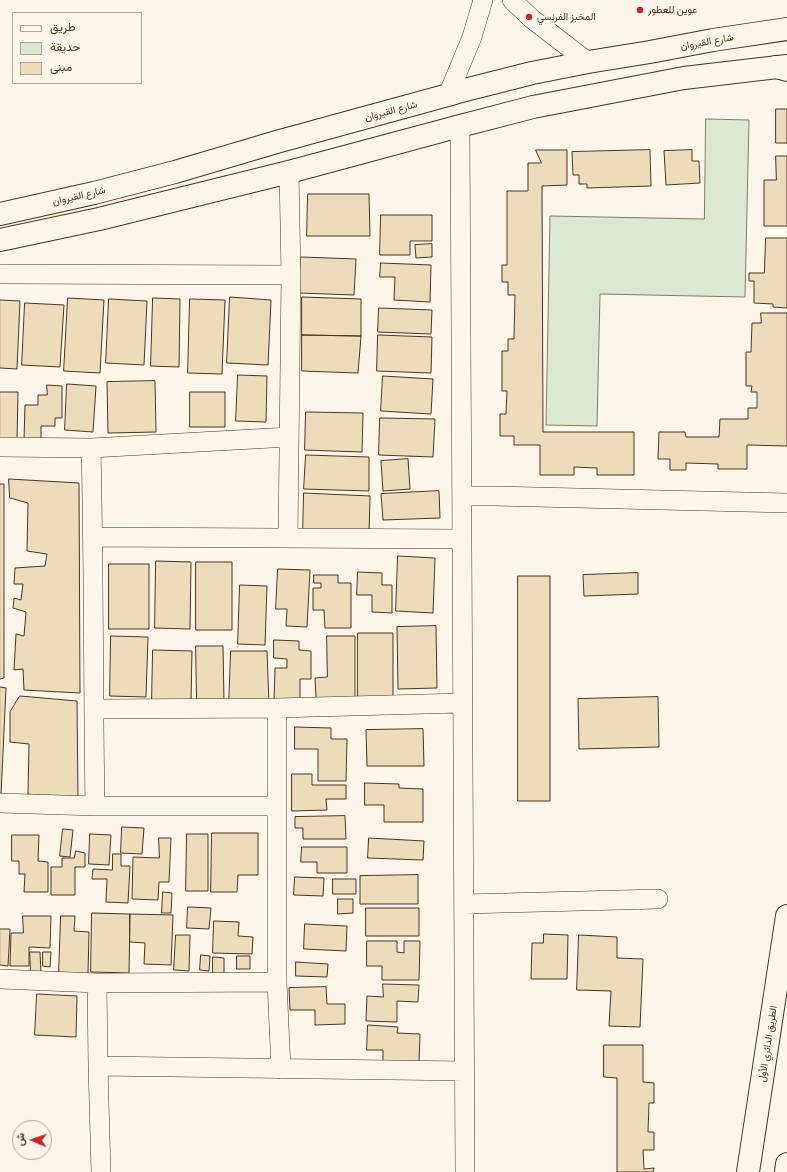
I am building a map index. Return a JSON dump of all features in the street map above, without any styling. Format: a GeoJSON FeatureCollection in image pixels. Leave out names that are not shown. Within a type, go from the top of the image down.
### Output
{"type":"FeatureCollection","features":[{"type":"Feature","properties":{"kind":"main road","name":"شارع القيروان"},"geometry":{"type":"LineString","coordinates":[[0,214],[94,193],[175,172],[280,141],[532,73],[713,40],[787,30]]}},
{"type":"Feature","properties":{"kind":"main road"},"geometry":{"type":"LineString","coordinates":[[0,240],[99,219],[289,172],[533,107],[684,78],[783,68]]}},
{"type":"Feature","properties":{"kind":"main road","name":"الطريق الدائري الأول"},"geometry":{"type":"LineString","coordinates":[[748,1172],[787,916]]}},
{"type":"Feature","properties":{"kind":"main road"},"geometry":{"type":"LineString","coordinates":[[786,1172],[787,1164]]}},
{"type":"Feature","properties":{"kind":"street"},"geometry":{"type":"LineString","coordinates":[[448,95],[472,37],[483,0]]}},
{"type":"Feature","properties":{"kind":"street"},"geometry":{"type":"LineString","coordinates":[[512,0],[532,19],[588,62]]}},
{"type":"Feature","properties":{"kind":"street"},"geometry":{"type":"LineString","coordinates":[[460,126],[465,1172]]}},
{"type":"Feature","properties":{"kind":"street"},"geometry":{"type":"LineString","coordinates":[[288,538],[291,274],[289,172]]}},
{"type":"Feature","properties":{"kind":"street"},"geometry":{"type":"LineString","coordinates":[[0,274],[291,274]]}},
{"type":"Feature","properties":{"kind":"street"},"geometry":{"type":"LineString","coordinates":[[0,447],[91,448],[289,437]]}},
{"type":"Feature","properties":{"kind":"street"},"geometry":{"type":"LineString","coordinates":[[91,448],[95,806]]}},
{"type":"Feature","properties":{"kind":"street"},"geometry":{"type":"LineString","coordinates":[[462,496],[787,502]]}},
{"type":"Feature","properties":{"kind":"street"},"geometry":{"type":"LineString","coordinates":[[93,537],[462,539]]}},
{"type":"Feature","properties":{"kind":"street"},"geometry":{"type":"LineString","coordinates":[[94,709],[277,708],[462,703]]}},
{"type":"Feature","properties":{"kind":"street"},"geometry":{"type":"LineString","coordinates":[[277,708],[277,982],[281,1069]]}},
{"type":"Feature","properties":{"kind":"street"},"geometry":{"type":"LineString","coordinates":[[0,803],[95,806],[276,806]]}},
{"type":"Feature","properties":{"kind":"street"},"geometry":{"type":"LineString","coordinates":[[464,904],[658,899]]}},
{"type":"Feature","properties":{"kind":"street"},"geometry":{"type":"LineString","coordinates":[[0,980],[97,983],[277,982]]}},
{"type":"Feature","properties":{"kind":"street"},"geometry":{"type":"LineString","coordinates":[[97,983],[101,1172]]}},
{"type":"Feature","properties":{"kind":"street"},"geometry":{"type":"LineString","coordinates":[[98,1066],[464,1071]]}},
{"type":"Feature","properties":{"kind":"green space"},"geometry":{"type":"Polygon","coordinates":[[[706,119],[749,120],[745,297],[600,294],[597,426],[546,425],[550,216],[704,219],[706,119]]]}},
{"type":"Feature","properties":{"kind":"building"},"geometry":{"type":"Polygon","coordinates":[[[776,109],[787,109],[787,143],[776,143],[776,109]]]}},
{"type":"Feature","properties":{"kind":"building"},"geometry":{"type":"Polygon","coordinates":[[[536,150],[567,150],[567,185],[542,186],[543,432],[634,432],[634,475],[597,475],[597,468],[574,467],[574,475],[540,475],[540,445],[514,445],[514,436],[500,436],[500,414],[506,414],[507,391],[502,391],[502,351],[508,351],[508,339],[514,339],[515,295],[508,295],[508,282],[502,282],[502,265],[507,265],[507,191],[528,191],[528,163],[541,163],[536,150]]]}},
{"type":"Feature","properties":{"kind":"building"},"geometry":{"type":"Polygon","coordinates":[[[650,150],[651,186],[587,188],[587,184],[579,184],[579,175],[573,175],[572,152],[650,150]]]}},
{"type":"Feature","properties":{"kind":"building"},"geometry":{"type":"Polygon","coordinates":[[[692,150],[692,161],[699,161],[700,183],[666,185],[664,151],[692,150]]]}},
{"type":"Feature","properties":{"kind":"building"},"geometry":{"type":"Polygon","coordinates":[[[776,156],[787,156],[787,226],[764,226],[764,180],[776,180],[776,156]]]}},
{"type":"Feature","properties":{"kind":"building"},"geometry":{"type":"Polygon","coordinates":[[[308,194],[369,194],[370,236],[307,236],[308,194]]]}},
{"type":"Feature","properties":{"kind":"building"},"geometry":{"type":"Polygon","coordinates":[[[381,215],[432,215],[432,241],[410,241],[410,255],[380,255],[381,215]]]}},
{"type":"Feature","properties":{"kind":"building"},"geometry":{"type":"Polygon","coordinates":[[[766,238],[787,238],[787,308],[773,307],[773,304],[754,303],[754,281],[749,281],[749,273],[764,273],[766,238]]]}},
{"type":"Feature","properties":{"kind":"building"},"geometry":{"type":"Polygon","coordinates":[[[432,244],[432,257],[416,258],[415,245],[432,244]]]}},
{"type":"Feature","properties":{"kind":"building"},"geometry":{"type":"Polygon","coordinates":[[[301,257],[356,259],[354,295],[300,293],[301,257]]]}},
{"type":"Feature","properties":{"kind":"building"},"geometry":{"type":"Polygon","coordinates":[[[381,263],[431,265],[430,302],[394,300],[395,277],[380,277],[381,263]]]}},
{"type":"Feature","properties":{"kind":"building"},"geometry":{"type":"Polygon","coordinates":[[[230,297],[271,300],[268,365],[227,363],[230,297]]]}},
{"type":"Feature","properties":{"kind":"building"},"geometry":{"type":"Polygon","coordinates":[[[302,297],[361,299],[361,336],[302,335],[302,297]]]}},
{"type":"Feature","properties":{"kind":"building"},"geometry":{"type":"Polygon","coordinates":[[[68,298],[104,300],[100,373],[64,371],[68,298]]]}},
{"type":"Feature","properties":{"kind":"building"},"geometry":{"type":"Polygon","coordinates":[[[153,298],[180,299],[179,367],[151,366],[153,298]]]}},
{"type":"Feature","properties":{"kind":"building"},"geometry":{"type":"Polygon","coordinates":[[[109,299],[147,301],[144,365],[106,363],[109,299]]]}},
{"type":"Feature","properties":{"kind":"building"},"geometry":{"type":"Polygon","coordinates":[[[190,299],[225,300],[222,374],[188,373],[190,299]]]}},
{"type":"Feature","properties":{"kind":"building"},"geometry":{"type":"Polygon","coordinates":[[[0,300],[20,301],[17,369],[0,368],[0,300]]]}},
{"type":"Feature","properties":{"kind":"building"},"geometry":{"type":"Polygon","coordinates":[[[25,303],[64,305],[60,367],[22,365],[25,303]]]}},
{"type":"Feature","properties":{"kind":"building"},"geometry":{"type":"Polygon","coordinates":[[[379,308],[432,310],[431,334],[378,332],[379,308]]]}},
{"type":"Feature","properties":{"kind":"building"},"geometry":{"type":"Polygon","coordinates":[[[761,313],[787,313],[787,446],[747,445],[747,469],[718,469],[718,464],[686,463],[686,470],[670,470],[670,459],[658,459],[659,432],[685,432],[686,437],[719,437],[720,419],[748,419],[748,408],[757,408],[757,392],[751,392],[752,386],[746,386],[746,352],[751,352],[752,323],[761,323],[761,313]]]}},
{"type":"Feature","properties":{"kind":"building"},"geometry":{"type":"Polygon","coordinates":[[[302,335],[361,336],[358,373],[302,371],[302,335]]]}},
{"type":"Feature","properties":{"kind":"building"},"geometry":{"type":"Polygon","coordinates":[[[378,335],[432,337],[431,373],[377,371],[378,335]]]}},
{"type":"Feature","properties":{"kind":"building"},"geometry":{"type":"Polygon","coordinates":[[[238,375],[267,376],[266,422],[236,421],[238,375]]]}},
{"type":"Feature","properties":{"kind":"building"},"geometry":{"type":"Polygon","coordinates":[[[383,376],[433,379],[431,414],[381,411],[383,376]]]}},
{"type":"Feature","properties":{"kind":"building"},"geometry":{"type":"Polygon","coordinates":[[[155,381],[156,432],[108,433],[107,382],[155,381]]]}},
{"type":"Feature","properties":{"kind":"building"},"geometry":{"type":"Polygon","coordinates":[[[67,384],[96,386],[93,432],[65,430],[67,384]]]}},
{"type":"Feature","properties":{"kind":"building"},"geometry":{"type":"Polygon","coordinates":[[[47,385],[62,386],[62,418],[55,418],[55,426],[41,426],[41,440],[24,440],[25,405],[38,405],[38,395],[47,395],[47,385]]]}},
{"type":"Feature","properties":{"kind":"building"},"geometry":{"type":"Polygon","coordinates":[[[0,392],[18,392],[17,439],[0,439],[0,392]]]}},
{"type":"Feature","properties":{"kind":"building"},"geometry":{"type":"Polygon","coordinates":[[[190,392],[225,392],[225,427],[190,427],[190,392]]]}},
{"type":"Feature","properties":{"kind":"building"},"geometry":{"type":"Polygon","coordinates":[[[306,412],[363,413],[362,452],[305,450],[306,412]]]}},
{"type":"Feature","properties":{"kind":"building"},"geometry":{"type":"Polygon","coordinates":[[[380,418],[435,419],[433,457],[379,455],[380,418]]]}},
{"type":"Feature","properties":{"kind":"building"},"geometry":{"type":"Polygon","coordinates":[[[306,455],[369,457],[369,491],[304,489],[306,455]]]}},
{"type":"Feature","properties":{"kind":"building"},"geometry":{"type":"Polygon","coordinates":[[[408,459],[410,489],[383,491],[381,461],[408,459]]]}},
{"type":"Feature","properties":{"kind":"building"},"geometry":{"type":"Polygon","coordinates":[[[9,479],[79,483],[80,693],[24,690],[23,669],[14,670],[16,634],[24,636],[26,612],[13,608],[14,598],[21,600],[23,584],[14,584],[15,568],[45,566],[47,554],[27,551],[28,503],[10,498],[9,479]]]}},
{"type":"Feature","properties":{"kind":"building"},"geometry":{"type":"Polygon","coordinates":[[[0,484],[4,484],[4,678],[0,679],[0,484]]]}},
{"type":"Feature","properties":{"kind":"building"},"geometry":{"type":"Polygon","coordinates":[[[439,491],[440,518],[383,520],[381,494],[439,491]]]}},
{"type":"Feature","properties":{"kind":"building"},"geometry":{"type":"Polygon","coordinates":[[[304,493],[370,496],[369,535],[303,533],[304,493]]]}},
{"type":"Feature","properties":{"kind":"building"},"geometry":{"type":"Polygon","coordinates":[[[398,556],[435,558],[433,613],[396,611],[398,556]]]}},
{"type":"Feature","properties":{"kind":"building"},"geometry":{"type":"Polygon","coordinates":[[[156,561],[191,562],[190,629],[155,628],[156,561]]]}},
{"type":"Feature","properties":{"kind":"building"},"geometry":{"type":"Polygon","coordinates":[[[196,562],[232,562],[232,630],[196,630],[196,562]]]}},
{"type":"Feature","properties":{"kind":"building"},"geometry":{"type":"Polygon","coordinates":[[[109,564],[149,564],[149,629],[109,629],[109,564]]]}},
{"type":"Feature","properties":{"kind":"building"},"geometry":{"type":"Polygon","coordinates":[[[278,569],[310,570],[307,627],[286,626],[287,609],[276,609],[278,569]]]}},
{"type":"Feature","properties":{"kind":"building"},"geometry":{"type":"Polygon","coordinates":[[[358,572],[382,573],[382,585],[392,585],[392,613],[372,612],[372,595],[357,595],[358,572]]]}},
{"type":"Feature","properties":{"kind":"building"},"geometry":{"type":"Polygon","coordinates":[[[638,573],[638,594],[584,596],[583,575],[638,573]]]}},
{"type":"Feature","properties":{"kind":"building"},"geometry":{"type":"Polygon","coordinates":[[[314,575],[338,575],[338,583],[351,583],[351,628],[325,628],[324,610],[313,610],[313,588],[321,588],[321,583],[314,583],[314,575]]]}},
{"type":"Feature","properties":{"kind":"building"},"geometry":{"type":"Polygon","coordinates":[[[518,576],[550,576],[550,801],[518,801],[518,576]]]}},
{"type":"Feature","properties":{"kind":"building"},"geometry":{"type":"Polygon","coordinates":[[[240,585],[267,586],[265,645],[238,644],[240,585]]]}},
{"type":"Feature","properties":{"kind":"building"},"geometry":{"type":"Polygon","coordinates":[[[436,626],[437,688],[398,689],[397,627],[436,626]]]}},
{"type":"Feature","properties":{"kind":"building"},"geometry":{"type":"Polygon","coordinates":[[[358,633],[393,633],[393,697],[358,697],[358,633]]]}},
{"type":"Feature","properties":{"kind":"building"},"geometry":{"type":"Polygon","coordinates":[[[111,636],[148,637],[146,697],[110,696],[111,636]]]}},
{"type":"Feature","properties":{"kind":"building"},"geometry":{"type":"Polygon","coordinates":[[[327,636],[355,636],[355,698],[316,698],[315,678],[327,677],[327,636]]]}},
{"type":"Feature","properties":{"kind":"building"},"geometry":{"type":"Polygon","coordinates":[[[274,640],[299,641],[299,650],[311,651],[311,679],[300,679],[300,701],[274,701],[275,668],[287,668],[287,659],[274,658],[274,640]]]}},
{"type":"Feature","properties":{"kind":"building"},"geometry":{"type":"Polygon","coordinates":[[[196,646],[223,646],[224,702],[197,702],[196,646]]]}},
{"type":"Feature","properties":{"kind":"building"},"geometry":{"type":"Polygon","coordinates":[[[153,650],[192,651],[191,701],[152,700],[153,650]]]}},
{"type":"Feature","properties":{"kind":"building"},"geometry":{"type":"Polygon","coordinates":[[[231,651],[267,651],[269,705],[229,706],[231,651]]]}},
{"type":"Feature","properties":{"kind":"building"},"geometry":{"type":"Polygon","coordinates":[[[0,687],[6,688],[1,796],[0,796],[0,687]]]}},
{"type":"Feature","properties":{"kind":"building"},"geometry":{"type":"Polygon","coordinates":[[[20,696],[77,701],[78,800],[28,794],[29,744],[10,742],[10,712],[20,696]]]}},
{"type":"Feature","properties":{"kind":"building"},"geometry":{"type":"Polygon","coordinates":[[[658,697],[659,747],[579,749],[578,699],[658,697]]]}},
{"type":"Feature","properties":{"kind":"building"},"geometry":{"type":"Polygon","coordinates":[[[295,727],[331,728],[331,739],[347,739],[346,781],[318,781],[318,749],[295,749],[295,727]]]}},
{"type":"Feature","properties":{"kind":"building"},"geometry":{"type":"Polygon","coordinates":[[[423,729],[424,766],[367,766],[366,730],[423,729]]]}},
{"type":"Feature","properties":{"kind":"building"},"geometry":{"type":"Polygon","coordinates":[[[292,774],[312,774],[312,785],[346,785],[346,799],[326,799],[327,810],[292,811],[292,774]]]}},
{"type":"Feature","properties":{"kind":"building"},"geometry":{"type":"Polygon","coordinates":[[[365,783],[399,784],[399,788],[423,789],[423,822],[384,822],[384,805],[365,805],[365,783]]]}},
{"type":"Feature","properties":{"kind":"building"},"geometry":{"type":"Polygon","coordinates":[[[345,816],[346,839],[303,839],[303,828],[295,828],[295,817],[345,816]]]}},
{"type":"Feature","properties":{"kind":"building"},"geometry":{"type":"Polygon","coordinates":[[[122,827],[144,828],[142,854],[121,853],[122,827]]]}},
{"type":"Feature","properties":{"kind":"building"},"geometry":{"type":"Polygon","coordinates":[[[63,829],[73,830],[70,857],[60,856],[63,829]]]}},
{"type":"Feature","properties":{"kind":"building"},"geometry":{"type":"Polygon","coordinates":[[[212,833],[258,833],[258,875],[238,875],[237,892],[211,892],[212,833]]]}},
{"type":"Feature","properties":{"kind":"building"},"geometry":{"type":"Polygon","coordinates":[[[90,834],[111,835],[109,865],[89,864],[90,834]]]}},
{"type":"Feature","properties":{"kind":"building"},"geometry":{"type":"Polygon","coordinates":[[[187,834],[208,834],[208,891],[186,891],[187,834]]]}},
{"type":"Feature","properties":{"kind":"building"},"geometry":{"type":"Polygon","coordinates":[[[12,835],[39,835],[38,861],[48,862],[48,892],[24,892],[25,874],[19,874],[19,861],[12,861],[12,835]]]}},
{"type":"Feature","properties":{"kind":"building"},"geometry":{"type":"Polygon","coordinates":[[[159,838],[171,838],[169,882],[159,882],[158,900],[132,899],[133,857],[159,858],[159,838]]]}},
{"type":"Feature","properties":{"kind":"building"},"geometry":{"type":"Polygon","coordinates":[[[369,838],[424,841],[423,860],[368,858],[369,838]]]}},
{"type":"Feature","properties":{"kind":"building"},"geometry":{"type":"Polygon","coordinates":[[[302,847],[347,847],[347,873],[317,873],[317,862],[301,862],[302,847]]]}},
{"type":"Feature","properties":{"kind":"building"},"geometry":{"type":"Polygon","coordinates":[[[76,851],[85,853],[85,867],[75,867],[75,895],[51,895],[51,867],[62,867],[62,858],[74,858],[76,851]]]}},
{"type":"Feature","properties":{"kind":"building"},"geometry":{"type":"Polygon","coordinates":[[[113,854],[121,854],[121,866],[130,866],[128,903],[106,902],[107,879],[92,879],[93,869],[112,870],[113,854]]]}},
{"type":"Feature","properties":{"kind":"building"},"geometry":{"type":"Polygon","coordinates":[[[418,875],[418,904],[360,904],[360,876],[418,875]]]}},
{"type":"Feature","properties":{"kind":"building"},"geometry":{"type":"Polygon","coordinates":[[[295,877],[324,878],[323,896],[294,895],[295,877]]]}},
{"type":"Feature","properties":{"kind":"building"},"geometry":{"type":"Polygon","coordinates":[[[333,879],[356,879],[356,894],[333,894],[333,879]]]}},
{"type":"Feature","properties":{"kind":"building"},"geometry":{"type":"Polygon","coordinates":[[[163,892],[172,893],[171,913],[162,913],[163,892]]]}},
{"type":"Feature","properties":{"kind":"building"},"geometry":{"type":"Polygon","coordinates":[[[338,899],[353,899],[353,913],[338,914],[338,899]]]}},
{"type":"Feature","properties":{"kind":"building"},"geometry":{"type":"Polygon","coordinates":[[[188,907],[211,908],[209,929],[187,928],[188,907]]]}},
{"type":"Feature","properties":{"kind":"building"},"geometry":{"type":"Polygon","coordinates":[[[366,908],[419,908],[419,936],[366,936],[366,908]]]}},
{"type":"Feature","properties":{"kind":"building"},"geometry":{"type":"Polygon","coordinates":[[[92,913],[130,914],[129,973],[91,972],[92,913]]]}},
{"type":"Feature","properties":{"kind":"building"},"geometry":{"type":"Polygon","coordinates":[[[130,914],[173,915],[171,965],[144,964],[145,943],[130,942],[130,914]]]}},
{"type":"Feature","properties":{"kind":"building"},"geometry":{"type":"Polygon","coordinates":[[[23,916],[51,916],[50,948],[29,947],[29,966],[10,966],[11,933],[23,933],[23,916]]]}},
{"type":"Feature","properties":{"kind":"building"},"geometry":{"type":"Polygon","coordinates":[[[61,916],[75,916],[74,931],[89,932],[88,974],[59,973],[61,916]]]}},
{"type":"Feature","properties":{"kind":"building"},"geometry":{"type":"Polygon","coordinates":[[[214,921],[239,922],[238,936],[253,937],[252,954],[213,953],[214,921]]]}},
{"type":"Feature","properties":{"kind":"building"},"geometry":{"type":"Polygon","coordinates":[[[305,924],[347,926],[346,951],[304,949],[305,924]]]}},
{"type":"Feature","properties":{"kind":"building"},"geometry":{"type":"Polygon","coordinates":[[[0,929],[10,929],[8,966],[0,965],[0,929]]]}},
{"type":"Feature","properties":{"kind":"building"},"geometry":{"type":"Polygon","coordinates":[[[544,934],[568,935],[567,979],[531,979],[532,943],[543,943],[544,934]]]}},
{"type":"Feature","properties":{"kind":"building"},"geometry":{"type":"Polygon","coordinates":[[[176,935],[190,935],[189,971],[174,970],[176,935]]]}},
{"type":"Feature","properties":{"kind":"building"},"geometry":{"type":"Polygon","coordinates":[[[579,935],[617,937],[617,958],[643,959],[640,1027],[609,1026],[611,991],[577,990],[579,935]]]}},
{"type":"Feature","properties":{"kind":"building"},"geometry":{"type":"Polygon","coordinates":[[[367,941],[397,941],[397,952],[404,953],[404,941],[420,941],[419,980],[382,980],[382,966],[367,966],[367,941]]]}},
{"type":"Feature","properties":{"kind":"building"},"geometry":{"type":"Polygon","coordinates":[[[30,952],[40,952],[41,973],[31,973],[30,952]]]}},
{"type":"Feature","properties":{"kind":"building"},"geometry":{"type":"Polygon","coordinates":[[[43,952],[51,952],[50,967],[43,966],[43,952]]]}},
{"type":"Feature","properties":{"kind":"building"},"geometry":{"type":"Polygon","coordinates":[[[201,955],[210,956],[209,971],[200,970],[201,955]]]}},
{"type":"Feature","properties":{"kind":"building"},"geometry":{"type":"Polygon","coordinates":[[[237,956],[250,956],[250,969],[237,969],[237,956]]]}},
{"type":"Feature","properties":{"kind":"building"},"geometry":{"type":"Polygon","coordinates":[[[213,957],[224,958],[224,974],[213,974],[213,957]]]}},
{"type":"Feature","properties":{"kind":"building"},"geometry":{"type":"Polygon","coordinates":[[[296,962],[328,964],[327,977],[296,976],[296,962]]]}},
{"type":"Feature","properties":{"kind":"building"},"geometry":{"type":"Polygon","coordinates":[[[383,984],[419,985],[418,1002],[397,1001],[397,1022],[366,1021],[367,996],[383,997],[383,984]]]}},
{"type":"Feature","properties":{"kind":"building"},"geometry":{"type":"Polygon","coordinates":[[[326,987],[327,1004],[345,1004],[345,1024],[315,1025],[315,1010],[290,1010],[289,988],[326,987]]]}},
{"type":"Feature","properties":{"kind":"building"},"geometry":{"type":"Polygon","coordinates":[[[37,994],[77,996],[76,1037],[35,1035],[37,994]]]}},
{"type":"Feature","properties":{"kind":"building"},"geometry":{"type":"Polygon","coordinates":[[[368,1025],[398,1027],[397,1033],[420,1034],[419,1062],[383,1061],[383,1050],[367,1050],[368,1025]]]}},
{"type":"Feature","properties":{"kind":"building"},"geometry":{"type":"Polygon","coordinates":[[[604,1045],[643,1045],[643,1082],[654,1083],[654,1103],[649,1103],[648,1132],[654,1132],[654,1150],[643,1150],[644,1169],[654,1168],[653,1172],[617,1172],[617,1078],[604,1077],[604,1045]]]}},
{"type":"Feature","properties":{"kind":"place","name":"عوين للعطور"},"geometry":{"type":"Point","coordinates":[640,10]}},
{"type":"Feature","properties":{"kind":"place","name":"المخبز الفرنسي"},"geometry":{"type":"Point","coordinates":[529,17]}}]}
